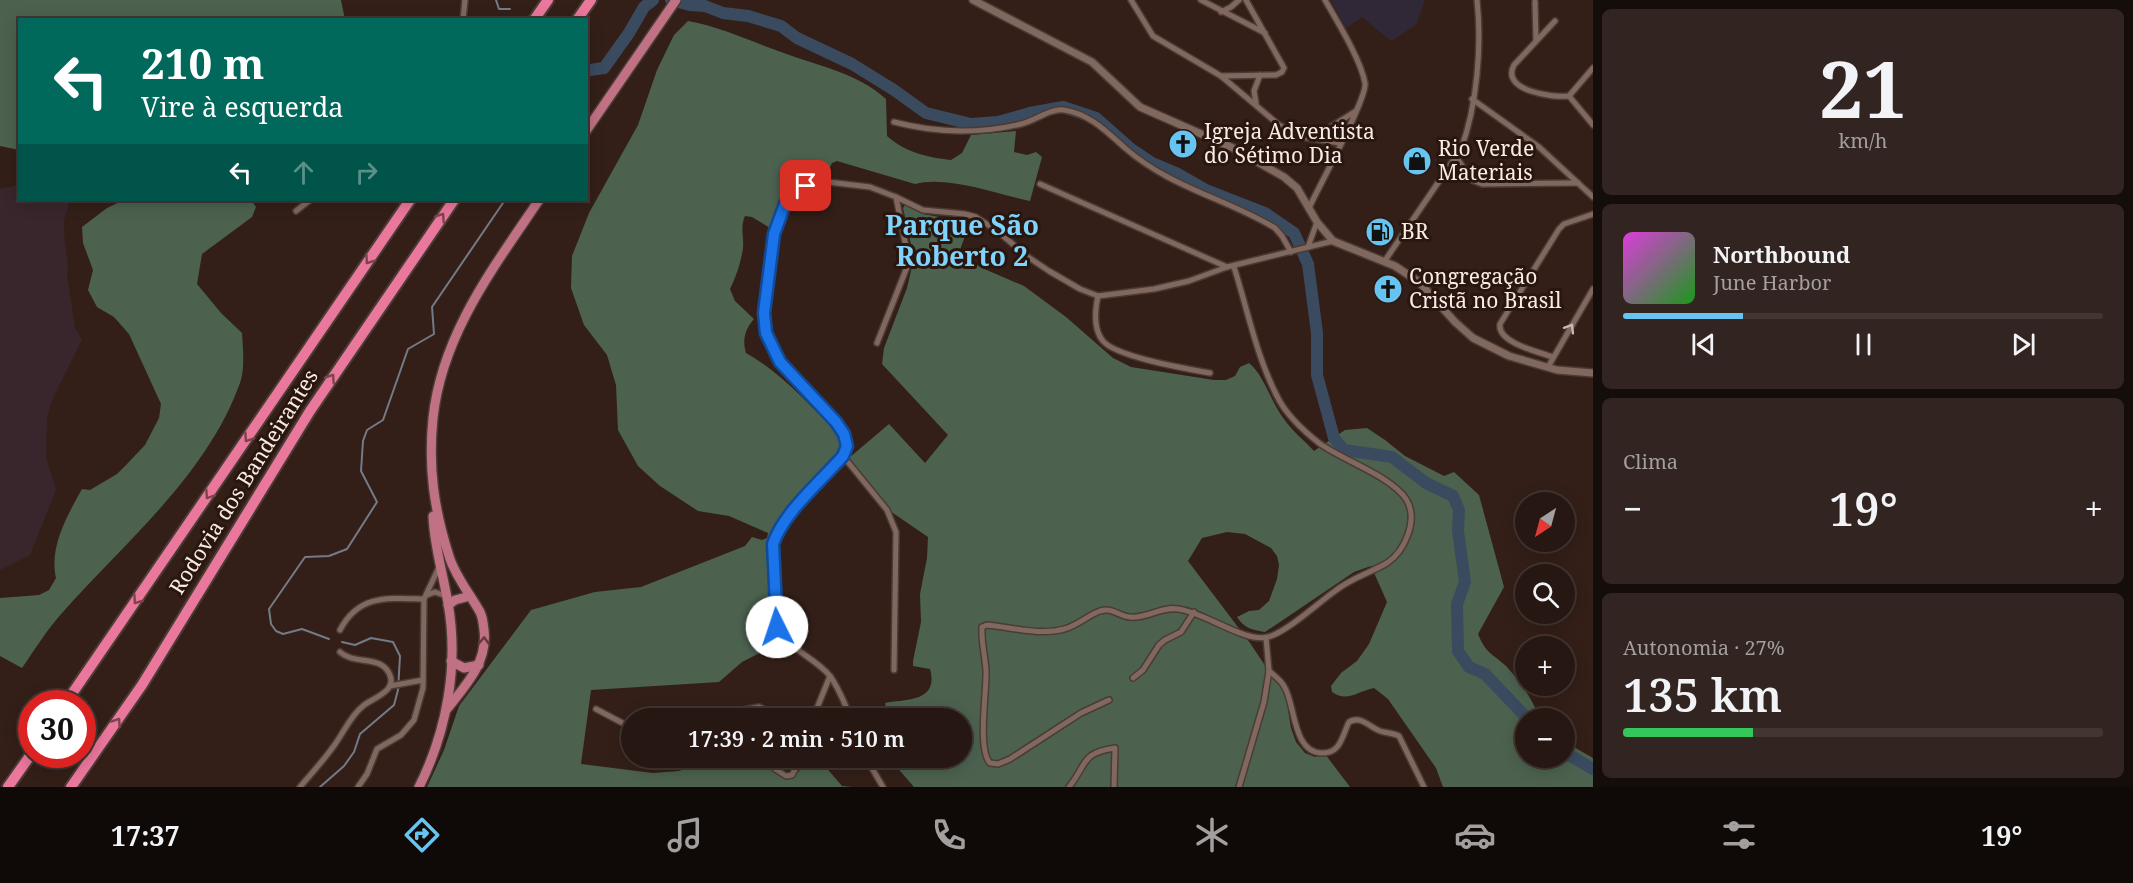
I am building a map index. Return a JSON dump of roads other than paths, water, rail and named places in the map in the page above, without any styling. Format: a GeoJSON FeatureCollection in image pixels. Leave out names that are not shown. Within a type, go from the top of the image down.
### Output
{"type":"FeatureCollection","features":[{"type":"Feature","properties":{"kind":"highway"},"geometry":{"type":"LineString","coordinates":[[535,18],[548,0]]}},
{"type":"Feature","properties":{"kind":"highway"},"geometry":{"type":"LineString","coordinates":[[578,18],[591,0]]}},
{"type":"Feature","properties":{"kind":"highway","name":"Rodovia dos Bandeirantes"},"geometry":{"type":"LineString","coordinates":[[75,690],[409,201]]}},
{"type":"Feature","properties":{"kind":"highway","name":"Rodovia dos Bandeirantes"},"geometry":{"type":"LineString","coordinates":[[71,787],[142,685],[316,402],[453,201]]}},
{"type":"Feature","properties":{"kind":"highway"},"geometry":{"type":"LineString","coordinates":[[8,787],[21,768]]}},
{"type":"Feature","properties":{"kind":"main road"},"geometry":{"type":"LineString","coordinates":[[588,128],[676,0]]}},
{"type":"Feature","properties":{"kind":"main road"},"geometry":{"type":"LineString","coordinates":[[419,787],[435,751],[447,709],[451,661],[447,601],[434,530],[433,417],[456,333],[470,305],[539,201]]}},
{"type":"Feature","properties":{"kind":"main road"},"geometry":{"type":"LineString","coordinates":[[435,505],[449,558],[482,615],[485,636],[479,665],[447,709]]}},
{"type":"Feature","properties":{"kind":"main road"},"geometry":{"type":"LineString","coordinates":[[447,601],[470,596]]}},
{"type":"Feature","properties":{"kind":"main road"},"geometry":{"type":"LineString","coordinates":[[451,661],[464,668],[479,665]]}},
{"type":"Feature","properties":{"kind":"street"},"geometry":{"type":"LineString","coordinates":[[463,18],[465,0]]}},
{"type":"Feature","properties":{"kind":"street"},"geometry":{"type":"LineString","coordinates":[[973,0],[1092,62],[1132,102],[1149,112],[1233,148],[1268,166],[1297,188],[1317,222],[1333,241],[1395,266],[1419,282],[1455,322],[1473,338],[1509,356],[1557,370],[1592,371]]}},
{"type":"Feature","properties":{"kind":"street"},"geometry":{"type":"LineString","coordinates":[[1131,0],[1153,36],[1221,76],[1292,133],[1341,143]]}},
{"type":"Feature","properties":{"kind":"street"},"geometry":{"type":"LineString","coordinates":[[1201,0],[1266,34]]}},
{"type":"Feature","properties":{"kind":"street"},"geometry":{"type":"LineString","coordinates":[[1221,12],[1239,0]]}},
{"type":"Feature","properties":{"kind":"street"},"geometry":{"type":"LineString","coordinates":[[1221,76],[1280,75],[1284,68],[1246,0]]}},
{"type":"Feature","properties":{"kind":"street"},"geometry":{"type":"LineString","coordinates":[[1309,208],[1364,95],[1366,84],[1354,55],[1325,0]]}},
{"type":"Feature","properties":{"kind":"street"},"geometry":{"type":"LineString","coordinates":[[1384,262],[1456,157],[1466,136],[1478,55],[1477,0]]}},
{"type":"Feature","properties":{"kind":"street"},"geometry":{"type":"LineString","coordinates":[[1535,2],[1536,41]]}},
{"type":"Feature","properties":{"kind":"street"},"geometry":{"type":"LineString","coordinates":[[1555,21],[1514,65],[1513,76],[1524,88],[1534,93],[1552,97],[1569,96],[1593,68]]}},
{"type":"Feature","properties":{"kind":"street"},"geometry":{"type":"LineString","coordinates":[[1256,105],[1254,91],[1260,75]]}},
{"type":"Feature","properties":{"kind":"street"},"geometry":{"type":"LineString","coordinates":[[1569,96],[1593,125]]}},
{"type":"Feature","properties":{"kind":"street"},"geometry":{"type":"LineString","coordinates":[[1472,99],[1539,147],[1593,197]]}},
{"type":"Feature","properties":{"kind":"street"},"geometry":{"type":"LineString","coordinates":[[894,122],[912,127],[960,132],[990,131],[1020,124],[1056,110],[1073,112],[1104,128],[1127,150],[1168,178],[1275,228],[1293,251]]}},
{"type":"Feature","properties":{"kind":"street"},"geometry":{"type":"LineString","coordinates":[[1313,138],[1357,110]]}},
{"type":"Feature","properties":{"kind":"street"},"geometry":{"type":"LineString","coordinates":[[1456,157],[1472,180],[1482,184],[1578,183]]}},
{"type":"Feature","properties":{"kind":"street"},"geometry":{"type":"LineString","coordinates":[[846,708],[830,676],[791,645],[777,627],[773,544],[785,521],[843,456],[847,446],[844,434],[836,422],[780,362],[766,333],[764,313],[774,234],[785,204],[791,195],[806,186],[836,183],[870,188],[923,210],[976,217],[1036,262],[1080,289],[1098,296],[1154,289],[1227,267],[1333,241]]}},
{"type":"Feature","properties":{"kind":"street"},"geometry":{"type":"LineString","coordinates":[[1040,184],[1227,267]]}},
{"type":"Feature","properties":{"kind":"street"},"geometry":{"type":"LineString","coordinates":[[877,343],[909,262],[896,197]]}},
{"type":"Feature","properties":{"kind":"street"},"geometry":{"type":"LineString","coordinates":[[296,211],[309,201]]}},
{"type":"Feature","properties":{"kind":"street"},"geometry":{"type":"LineString","coordinates":[[1553,357],[1502,336],[1499,330],[1500,324],[1564,224],[1593,214]]}},
{"type":"Feature","properties":{"kind":"street"},"geometry":{"type":"LineString","coordinates":[[1307,248],[1317,222]]}},
{"type":"Feature","properties":{"kind":"street"},"geometry":{"type":"LineString","coordinates":[[1109,700],[1081,713],[1010,759],[998,764],[990,764],[986,759],[983,728],[986,672],[982,627],[987,625],[1037,630],[1064,629],[1109,609],[1129,617],[1142,616],[1167,608],[1194,612],[1235,631],[1266,638],[1280,632],[1353,579],[1387,563],[1398,553],[1412,524],[1407,500],[1399,491],[1320,443],[1306,432],[1280,402],[1265,367],[1234,267]]}},
{"type":"Feature","properties":{"kind":"street"},"geometry":{"type":"LineString","coordinates":[[1548,367],[1593,289]]}},
{"type":"Feature","properties":{"kind":"street"},"geometry":{"type":"LineString","coordinates":[[1098,296],[1095,312],[1096,326],[1101,339],[1107,344],[1147,360],[1210,374]]}},
{"type":"Feature","properties":{"kind":"street"},"geometry":{"type":"LineString","coordinates":[[843,456],[887,510],[893,523],[896,541],[894,670]]}},
{"type":"Feature","properties":{"kind":"street"},"geometry":{"type":"LineString","coordinates":[[358,787],[377,749],[401,735],[414,720],[423,688],[425,597],[441,563]]}},
{"type":"Feature","properties":{"kind":"street"},"geometry":{"type":"LineString","coordinates":[[340,630],[355,608],[380,599],[425,597],[435,592],[447,601]]}},
{"type":"Feature","properties":{"kind":"street"},"geometry":{"type":"LineString","coordinates":[[1133,678],[1143,670],[1159,645],[1181,632],[1194,612]]}},
{"type":"Feature","properties":{"kind":"street"},"geometry":{"type":"LineString","coordinates":[[1239,787],[1260,718],[1269,671],[1266,638]]}},
{"type":"Feature","properties":{"kind":"street"},"geometry":{"type":"LineString","coordinates":[[300,787],[332,749],[363,706],[385,692],[390,686],[389,672],[381,665],[346,657],[340,651]]}},
{"type":"Feature","properties":{"kind":"street"},"geometry":{"type":"LineString","coordinates":[[1269,671],[1285,687],[1296,728],[1307,747],[1321,753],[1335,750],[1341,744],[1349,722],[1359,719],[1381,731],[1399,736],[1424,787]]}},
{"type":"Feature","properties":{"kind":"street"},"geometry":{"type":"LineString","coordinates":[[817,708],[830,676]]}},
{"type":"Feature","properties":{"kind":"street"},"geometry":{"type":"LineString","coordinates":[[390,686],[423,680]]}},
{"type":"Feature","properties":{"kind":"street"},"geometry":{"type":"LineString","coordinates":[[596,709],[621,722]]}},
{"type":"Feature","properties":{"kind":"street"},"geometry":{"type":"LineString","coordinates":[[1069,787],[1087,758],[1097,751],[1115,748],[1114,787]]}},
{"type":"Feature","properties":{"kind":"street"},"geometry":{"type":"LineString","coordinates":[[775,768],[786,776],[792,775],[797,768]]}},
{"type":"Feature","properties":{"kind":"street"},"geometry":{"type":"LineString","coordinates":[[872,768],[884,787]]}},
{"type":"Feature","properties":{"kind":"waterway"},"geometry":{"type":"LineString","coordinates":[[496,0],[499,9],[510,9]]}},
{"type":"Feature","properties":{"kind":"waterway"},"geometry":{"type":"LineString","coordinates":[[590,70],[604,68],[644,7],[653,0]]}},
{"type":"Feature","properties":{"kind":"waterway"},"geometry":{"type":"LineString","coordinates":[[671,0],[705,6],[723,13],[748,16],[781,26],[797,38],[852,64],[926,113],[971,124],[998,122],[1063,107],[1096,118],[1131,149],[1152,163],[1206,190],[1265,213],[1294,233],[1308,264],[1317,333],[1317,375],[1334,438],[1344,450],[1392,457],[1426,483],[1453,496],[1459,510],[1458,531],[1465,582],[1457,604],[1458,651],[1469,667],[1485,674],[1517,708]]}},
{"type":"Feature","properties":{"kind":"waterway"},"geometry":{"type":"LineString","coordinates":[[588,68],[590,70],[588,73]]}},
{"type":"Feature","properties":{"kind":"waterway"},"geometry":{"type":"LineString","coordinates":[[329,639],[302,629],[283,634],[276,631],[271,624],[269,609],[305,557],[329,556],[347,549],[377,502],[361,471],[363,441],[367,430],[383,420],[408,349],[434,334],[432,307],[504,201]]}},
{"type":"Feature","properties":{"kind":"waterway"},"geometry":{"type":"LineString","coordinates":[[320,787],[344,766],[354,752],[360,734],[394,705],[398,690],[400,656],[393,642],[371,638],[355,645],[342,642]]}},
{"type":"Feature","properties":{"kind":"waterway"},"geometry":{"type":"LineString","coordinates":[[1575,758],[1593,769]]}},
{"type":"Feature","properties":{"kind":"place","name":"Igreja Adventista do Sétimo Dia"},"geometry":{"type":"Point","coordinates":[1183,144]}},
{"type":"Feature","properties":{"kind":"place","name":"Rio Verde Materiais"},"geometry":{"type":"Point","coordinates":[1417,161]}},
{"type":"Feature","properties":{"kind":"place","name":"BR"},"geometry":{"type":"Point","coordinates":[1380,232]}},
{"type":"Feature","properties":{"kind":"place","name":"Congregação Cristã no Brasil"},"geometry":{"type":"Point","coordinates":[1388,289]}},
{"type":"Feature","properties":{"kind":"district","name":"Parque São Roberto 2"},"geometry":{"type":"Point","coordinates":[962,242]}}]}
